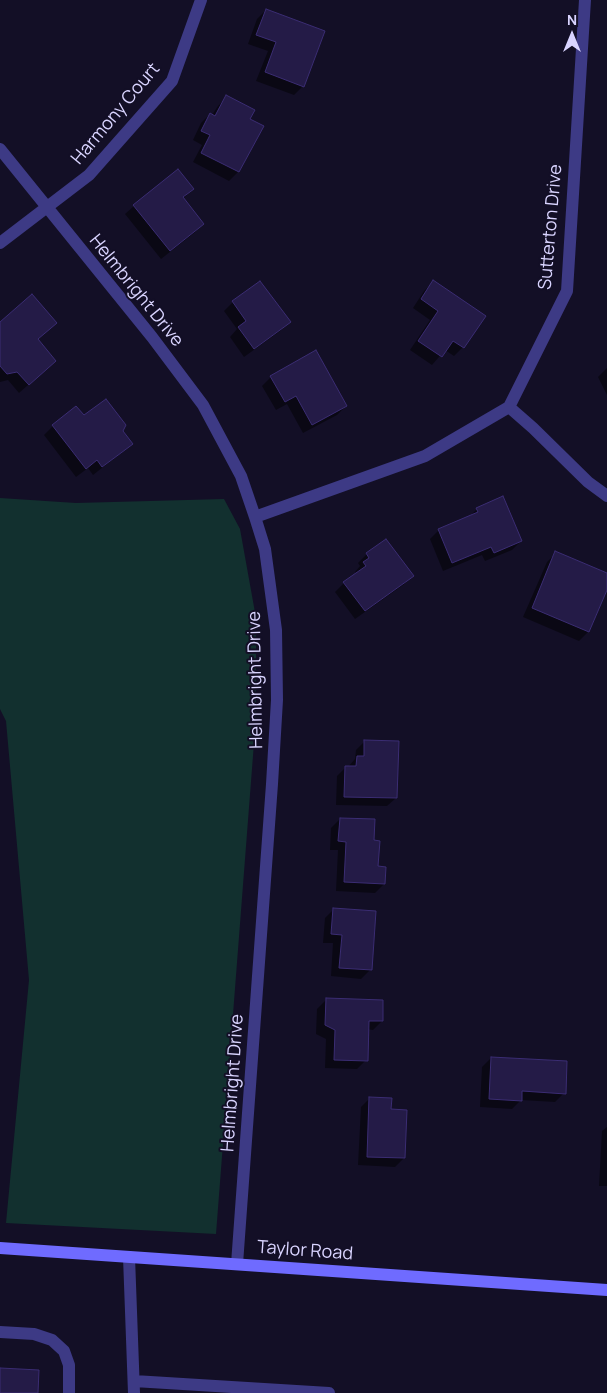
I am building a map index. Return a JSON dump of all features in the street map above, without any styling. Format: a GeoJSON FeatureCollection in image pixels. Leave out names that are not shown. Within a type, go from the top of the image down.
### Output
{"type":"FeatureCollection","features":[{"type":"Feature","properties":{"kind":"main road","name":"Taylor Road"},"geometry":{"type":"LineString","coordinates":[[0,1248],[607,1290]]}},
{"type":"Feature","properties":{"kind":"street","name":"Harmony Court"},"geometry":{"type":"LineString","coordinates":[[0,243],[89,175],[172,81],[201,0]]}},
{"type":"Feature","properties":{"kind":"street","name":"Sutterton Drive"},"geometry":{"type":"LineString","coordinates":[[509,407],[567,291],[585,0]]}},
{"type":"Feature","properties":{"kind":"street","name":"Helmbright Drive"},"geometry":{"type":"LineString","coordinates":[[0,149],[152,337],[203,405],[241,476],[264,549],[276,630],[277,700],[237,1264]]}},
{"type":"Feature","properties":{"kind":"street"},"geometry":{"type":"LineString","coordinates":[[255,517],[425,456],[509,407],[588,482],[607,496]]}},
{"type":"Feature","properties":{"kind":"street"},"geometry":{"type":"LineString","coordinates":[[129,1257],[134,1387],[329,1393]]}},
{"type":"Feature","properties":{"kind":"street"},"geometry":{"type":"LineString","coordinates":[[0,1332],[34,1334],[52,1340],[64,1351],[69,1365],[69,1393]]}},
{"type":"Feature","properties":{"kind":"green space"},"geometry":{"type":"Polygon","coordinates":[[[0,498],[76,503],[224,499],[240,529],[256,618],[256,717],[216,1234],[6,1223],[29,980],[6,721],[0,709],[0,498]]]}},
{"type":"Feature","properties":{"kind":"building"},"geometry":{"type":"Polygon","coordinates":[[[266,9],[325,31],[304,87],[265,72],[276,42],[256,35],[266,9]]]}},
{"type":"Feature","properties":{"kind":"building"},"geometry":{"type":"Polygon","coordinates":[[[226,95],[255,110],[250,119],[264,126],[239,172],[201,153],[210,135],[201,131],[210,113],[215,116],[226,95]]]}},
{"type":"Feature","properties":{"kind":"building"},"geometry":{"type":"Polygon","coordinates":[[[178,169],[194,189],[183,197],[204,224],[170,251],[133,205],[178,169]]]}},
{"type":"Feature","properties":{"kind":"building"},"geometry":{"type":"Polygon","coordinates":[[[433,280],[486,316],[464,348],[453,341],[442,357],[418,341],[438,311],[421,299],[433,280]]]}},
{"type":"Feature","properties":{"kind":"building"},"geometry":{"type":"Polygon","coordinates":[[[260,281],[291,322],[254,349],[238,327],[246,321],[232,301],[260,281]]]}},
{"type":"Feature","properties":{"kind":"building"},"geometry":{"type":"Polygon","coordinates":[[[32,294],[57,323],[38,339],[56,361],[29,385],[17,372],[7,374],[0,366],[0,322],[32,294]]]}},
{"type":"Feature","properties":{"kind":"building"},"geometry":{"type":"Polygon","coordinates":[[[316,350],[347,406],[312,425],[296,396],[285,402],[270,376],[316,350]]]}},
{"type":"Feature","properties":{"kind":"building"},"geometry":{"type":"Polygon","coordinates":[[[106,399],[126,425],[123,431],[133,444],[102,467],[97,460],[86,469],[52,425],[76,406],[84,415],[106,399]]]}},
{"type":"Feature","properties":{"kind":"building"},"geometry":{"type":"Polygon","coordinates":[[[503,496],[522,541],[494,553],[491,547],[452,563],[438,529],[478,512],[476,508],[503,496]]]}},
{"type":"Feature","properties":{"kind":"building"},"geometry":{"type":"Polygon","coordinates":[[[386,539],[414,576],[365,611],[343,582],[366,566],[363,562],[369,558],[366,553],[386,539]]]}},
{"type":"Feature","properties":{"kind":"building"},"geometry":{"type":"Polygon","coordinates":[[[555,551],[607,573],[607,590],[589,632],[532,608],[555,551]]]}},
{"type":"Feature","properties":{"kind":"building"},"geometry":{"type":"Polygon","coordinates":[[[364,740],[399,741],[397,798],[344,797],[345,766],[356,766],[357,756],[364,756],[364,740]]]}},
{"type":"Feature","properties":{"kind":"building"},"geometry":{"type":"Polygon","coordinates":[[[340,818],[375,819],[374,840],[380,841],[378,866],[386,867],[385,884],[344,882],[346,842],[338,841],[340,818]]]}},
{"type":"Feature","properties":{"kind":"building"},"geometry":{"type":"Polygon","coordinates":[[[333,908],[376,911],[372,970],[339,968],[342,935],[331,934],[333,908]]]}},
{"type":"Feature","properties":{"kind":"building"},"geometry":{"type":"Polygon","coordinates":[[[326,998],[383,1000],[383,1021],[369,1021],[368,1061],[334,1060],[335,1030],[325,1025],[326,998]]]}},
{"type":"Feature","properties":{"kind":"building"},"geometry":{"type":"Polygon","coordinates":[[[491,1057],[567,1061],[566,1094],[522,1091],[522,1101],[489,1099],[491,1057]]]}},
{"type":"Feature","properties":{"kind":"building"},"geometry":{"type":"Polygon","coordinates":[[[369,1097],[392,1098],[391,1109],[407,1110],[405,1158],[367,1157],[369,1097]]]}},
{"type":"Feature","properties":{"kind":"building"},"geometry":{"type":"Polygon","coordinates":[[[0,1368],[39,1370],[38,1393],[0,1393],[0,1368]]]}}]}
